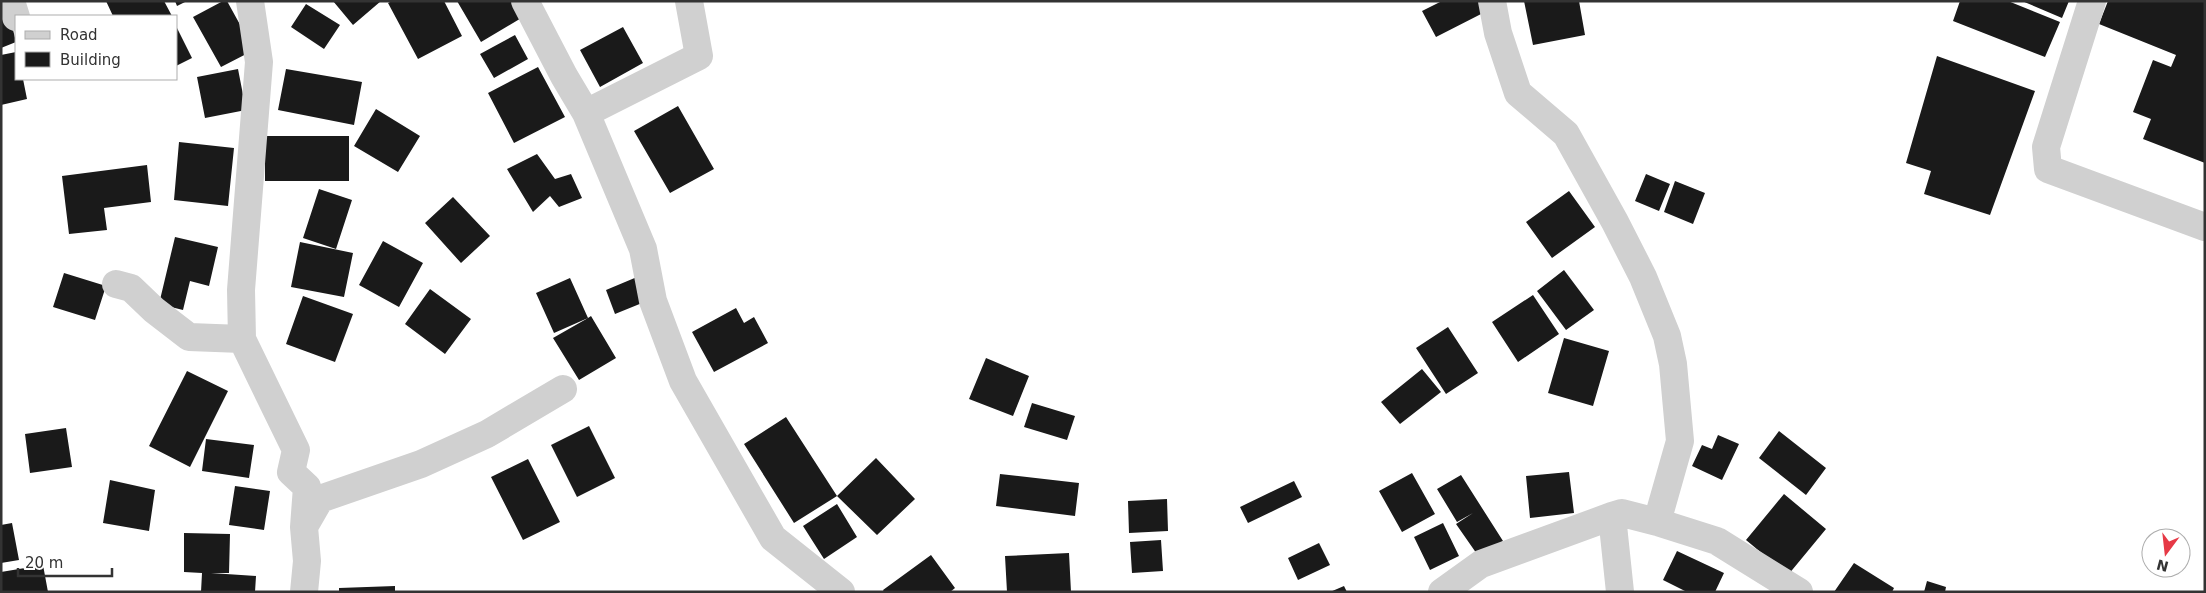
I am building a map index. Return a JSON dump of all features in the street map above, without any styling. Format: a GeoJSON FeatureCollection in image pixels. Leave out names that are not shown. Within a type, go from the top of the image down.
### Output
{"type":"FeatureCollection","features":[{"type":"Feature","properties":{"kind":"street"},"geometry":{"type":"LineString","coordinates":[[11,1],[16,15]]}},
{"type":"Feature","properties":{"kind":"street"},"geometry":{"type":"LineString","coordinates":[[250,1],[259,62],[241,290],[242,339],[296,450],[291,472],[307,487],[304,527],[307,561],[304,592]]}},
{"type":"Feature","properties":{"kind":"street"},"geometry":{"type":"LineString","coordinates":[[525,1],[564,76],[586,113],[643,249],[653,300],[683,381],[773,538],[841,592]]}},
{"type":"Feature","properties":{"kind":"street"},"geometry":{"type":"LineString","coordinates":[[586,113],[700,56],[689,1]]}},
{"type":"Feature","properties":{"kind":"street"},"geometry":{"type":"LineString","coordinates":[[1492,1],[1498,33],[1518,94],[1566,134],[1635,261],[1667,336],[1673,364],[1680,441],[1657,522]]}},
{"type":"Feature","properties":{"kind":"street"},"geometry":{"type":"LineString","coordinates":[[2092,1],[2046,147],[2048,169],[2205,227]]}},
{"type":"Feature","properties":{"kind":"street"},"geometry":{"type":"LineString","coordinates":[[116,284],[131,288],[154,310],[189,337],[242,339]]}},
{"type":"Feature","properties":{"kind":"street"},"geometry":{"type":"LineString","coordinates":[[304,527],[320,499],[421,464],[487,434],[563,389]]}},
{"type":"Feature","properties":{"kind":"street"},"geometry":{"type":"LineString","coordinates":[[1442,592],[1482,564],[1622,513],[1717,541],[1800,592]]}},
{"type":"Feature","properties":{"kind":"street"},"geometry":{"type":"LineString","coordinates":[[1612,516],[1620,592]]}},
{"type":"Feature","properties":{"kind":"building"},"geometry":{"type":"Polygon","coordinates":[[[1,1],[6,1],[15,42],[1,48],[1,1]]]}},
{"type":"Feature","properties":{"kind":"building"},"geometry":{"type":"Polygon","coordinates":[[[106,1],[164,1],[171,15],[113,15],[106,1]]]}},
{"type":"Feature","properties":{"kind":"building"},"geometry":{"type":"Polygon","coordinates":[[[175,1],[187,1],[177,6],[175,1]]]}},
{"type":"Feature","properties":{"kind":"building"},"geometry":{"type":"Polygon","coordinates":[[[223,1],[227,1],[254,50],[221,67],[193,17],[223,1]]]}},
{"type":"Feature","properties":{"kind":"building"},"geometry":{"type":"Polygon","coordinates":[[[333,1],[381,1],[353,25],[333,1]]]}},
{"type":"Feature","properties":{"kind":"building"},"geometry":{"type":"Polygon","coordinates":[[[392,1],[444,1],[462,36],[418,59],[388,3],[392,1]]]}},
{"type":"Feature","properties":{"kind":"building"},"geometry":{"type":"Polygon","coordinates":[[[457,1],[514,1],[523,17],[481,42],[457,1]]]}},
{"type":"Feature","properties":{"kind":"building"},"geometry":{"type":"Polygon","coordinates":[[[1442,1],[1480,1],[1485,12],[1436,37],[1422,11],[1442,1]]]}},
{"type":"Feature","properties":{"kind":"building"},"geometry":{"type":"Polygon","coordinates":[[[1524,1],[1579,1],[1585,35],[1533,45],[1524,1]]]}},
{"type":"Feature","properties":{"kind":"building"},"geometry":{"type":"Polygon","coordinates":[[[1960,1],[2008,1],[2060,22],[2045,57],[1953,21],[1960,1]]]}},
{"type":"Feature","properties":{"kind":"building"},"geometry":{"type":"Polygon","coordinates":[[[2022,1],[2069,1],[2062,18],[2022,1]]]}},
{"type":"Feature","properties":{"kind":"building"},"geometry":{"type":"Polygon","coordinates":[[[2108,1],[2205,1],[2205,163],[2143,139],[2151,119],[2133,112],[2153,60],[2171,67],[2176,55],[2099,24],[2108,1]]]}},
{"type":"Feature","properties":{"kind":"building"},"geometry":{"type":"Polygon","coordinates":[[[306,4],[340,25],[324,49],[291,27],[306,4]]]}},
{"type":"Feature","properties":{"kind":"building"},"geometry":{"type":"Polygon","coordinates":[[[623,27],[643,63],[600,87],[580,50],[623,27]]]}},
{"type":"Feature","properties":{"kind":"building"},"geometry":{"type":"Polygon","coordinates":[[[178,30],[192,58],[178,65],[178,30]]]}},
{"type":"Feature","properties":{"kind":"building"},"geometry":{"type":"Polygon","coordinates":[[[515,35],[528,59],[494,78],[480,54],[515,35]]]}},
{"type":"Feature","properties":{"kind":"building"},"geometry":{"type":"Polygon","coordinates":[[[15,52],[15,80],[23,80],[27,99],[1,105],[1,55],[15,52]]]}},
{"type":"Feature","properties":{"kind":"building"},"geometry":{"type":"Polygon","coordinates":[[[1937,56],[2035,91],[1990,215],[1924,194],[1931,171],[1906,163],[1937,56]]]}},
{"type":"Feature","properties":{"kind":"building"},"geometry":{"type":"Polygon","coordinates":[[[538,67],[565,117],[514,143],[488,93],[538,67]]]}},
{"type":"Feature","properties":{"kind":"building"},"geometry":{"type":"Polygon","coordinates":[[[238,69],[246,110],[205,118],[197,77],[238,69]]]}},
{"type":"Feature","properties":{"kind":"building"},"geometry":{"type":"Polygon","coordinates":[[[286,69],[362,82],[354,125],[278,110],[286,69]]]}},
{"type":"Feature","properties":{"kind":"building"},"geometry":{"type":"Polygon","coordinates":[[[678,106],[714,169],[670,193],[634,131],[678,106]]]}},
{"type":"Feature","properties":{"kind":"building"},"geometry":{"type":"Polygon","coordinates":[[[376,109],[420,136],[398,172],[354,146],[376,109]]]}},
{"type":"Feature","properties":{"kind":"building"},"geometry":{"type":"Polygon","coordinates":[[[265,136],[349,136],[349,181],[265,181],[265,136]]]}},
{"type":"Feature","properties":{"kind":"building"},"geometry":{"type":"Polygon","coordinates":[[[179,142],[234,148],[228,206],[174,200],[179,142]]]}},
{"type":"Feature","properties":{"kind":"building"},"geometry":{"type":"Polygon","coordinates":[[[537,154],[555,179],[571,174],[582,198],[559,207],[550,196],[533,212],[507,169],[537,154]]]}},
{"type":"Feature","properties":{"kind":"building"},"geometry":{"type":"Polygon","coordinates":[[[147,165],[151,202],[104,208],[107,230],[69,234],[62,176],[147,165]]]}},
{"type":"Feature","properties":{"kind":"building"},"geometry":{"type":"Polygon","coordinates":[[[1646,174],[1670,184],[1659,211],[1635,201],[1646,174]]]}},
{"type":"Feature","properties":{"kind":"building"},"geometry":{"type":"Polygon","coordinates":[[[1675,181],[1705,193],[1693,224],[1664,212],[1675,181]]]}},
{"type":"Feature","properties":{"kind":"building"},"geometry":{"type":"Polygon","coordinates":[[[319,189],[352,200],[336,249],[303,238],[319,189]]]}},
{"type":"Feature","properties":{"kind":"building"},"geometry":{"type":"Polygon","coordinates":[[[1569,191],[1595,227],[1552,258],[1526,222],[1569,191]]]}},
{"type":"Feature","properties":{"kind":"building"},"geometry":{"type":"Polygon","coordinates":[[[453,197],[490,236],[461,263],[425,223],[453,197]]]}},
{"type":"Feature","properties":{"kind":"building"},"geometry":{"type":"Polygon","coordinates":[[[175,237],[218,247],[209,286],[190,281],[183,310],[159,304],[175,237]]]}},
{"type":"Feature","properties":{"kind":"building"},"geometry":{"type":"Polygon","coordinates":[[[383,241],[423,263],[399,307],[359,285],[383,241]]]}},
{"type":"Feature","properties":{"kind":"building"},"geometry":{"type":"Polygon","coordinates":[[[300,242],[353,253],[344,297],[291,287],[300,242]]]}},
{"type":"Feature","properties":{"kind":"building"},"geometry":{"type":"Polygon","coordinates":[[[1564,270],[1594,310],[1566,330],[1537,291],[1564,270]]]}},
{"type":"Feature","properties":{"kind":"building"},"geometry":{"type":"Polygon","coordinates":[[[64,273],[106,286],[95,320],[53,307],[64,273]]]}},
{"type":"Feature","properties":{"kind":"building"},"geometry":{"type":"Polygon","coordinates":[[[637,277],[647,301],[615,314],[606,290],[637,277]]]}},
{"type":"Feature","properties":{"kind":"building"},"geometry":{"type":"Polygon","coordinates":[[[570,278],[588,318],[554,333],[536,293],[570,278]]]}},
{"type":"Feature","properties":{"kind":"building"},"geometry":{"type":"Polygon","coordinates":[[[430,289],[471,319],[445,354],[405,324],[430,289]]]}},
{"type":"Feature","properties":{"kind":"building"},"geometry":{"type":"Polygon","coordinates":[[[1533,295],[1559,334],[1518,362],[1492,322],[1533,295]]]}},
{"type":"Feature","properties":{"kind":"building"},"geometry":{"type":"Polygon","coordinates":[[[303,296],[353,314],[335,362],[286,344],[303,296]]]}},
{"type":"Feature","properties":{"kind":"building"},"geometry":{"type":"Polygon","coordinates":[[[736,308],[744,323],[754,317],[768,343],[714,372],[692,332],[736,308]]]}},
{"type":"Feature","properties":{"kind":"building"},"geometry":{"type":"Polygon","coordinates":[[[591,316],[616,358],[579,380],[553,338],[591,316]]]}},
{"type":"Feature","properties":{"kind":"building"},"geometry":{"type":"Polygon","coordinates":[[[1448,327],[1478,373],[1446,394],[1416,348],[1448,327]]]}},
{"type":"Feature","properties":{"kind":"building"},"geometry":{"type":"Polygon","coordinates":[[[1564,338],[1609,351],[1593,406],[1548,393],[1564,338]]]}},
{"type":"Feature","properties":{"kind":"building"},"geometry":{"type":"Polygon","coordinates":[[[986,358],[1029,376],[1013,416],[969,399],[986,358]]]}},
{"type":"Feature","properties":{"kind":"building"},"geometry":{"type":"Polygon","coordinates":[[[1422,369],[1441,392],[1400,424],[1381,402],[1422,369]]]}},
{"type":"Feature","properties":{"kind":"building"},"geometry":{"type":"Polygon","coordinates":[[[187,371],[228,391],[190,467],[149,446],[187,371]]]}},
{"type":"Feature","properties":{"kind":"building"},"geometry":{"type":"Polygon","coordinates":[[[1032,403],[1075,416],[1067,440],[1024,427],[1032,403]]]}},
{"type":"Feature","properties":{"kind":"building"},"geometry":{"type":"Polygon","coordinates":[[[786,417],[837,496],[794,523],[744,444],[786,417]]]}},
{"type":"Feature","properties":{"kind":"building"},"geometry":{"type":"Polygon","coordinates":[[[589,426],[615,478],[577,497],[551,445],[589,426]]]}},
{"type":"Feature","properties":{"kind":"building"},"geometry":{"type":"Polygon","coordinates":[[[66,428],[72,467],[30,473],[25,434],[66,428]]]}},
{"type":"Feature","properties":{"kind":"building"},"geometry":{"type":"Polygon","coordinates":[[[1779,431],[1826,468],[1806,495],[1759,458],[1779,431]]]}},
{"type":"Feature","properties":{"kind":"building"},"geometry":{"type":"Polygon","coordinates":[[[1718,435],[1739,444],[1722,480],[1692,466],[1702,445],[1712,449],[1718,435]]]}},
{"type":"Feature","properties":{"kind":"building"},"geometry":{"type":"Polygon","coordinates":[[[206,439],[254,445],[249,478],[202,471],[206,439]]]}},
{"type":"Feature","properties":{"kind":"building"},"geometry":{"type":"Polygon","coordinates":[[[876,458],[915,499],[877,535],[837,496],[876,458]]]}},
{"type":"Feature","properties":{"kind":"building"},"geometry":{"type":"Polygon","coordinates":[[[528,459],[560,522],[523,540],[491,477],[528,459]]]}},
{"type":"Feature","properties":{"kind":"building"},"geometry":{"type":"Polygon","coordinates":[[[1569,472],[1574,513],[1530,518],[1526,476],[1569,472]]]}},
{"type":"Feature","properties":{"kind":"building"},"geometry":{"type":"Polygon","coordinates":[[[1412,473],[1435,514],[1402,532],[1379,491],[1412,473]]]}},
{"type":"Feature","properties":{"kind":"building"},"geometry":{"type":"Polygon","coordinates":[[[1000,474],[1079,483],[1075,516],[996,506],[1000,474]]]}},
{"type":"Feature","properties":{"kind":"building"},"geometry":{"type":"Polygon","coordinates":[[[1461,475],[1503,541],[1479,557],[1456,524],[1473,513],[1457,522],[1437,489],[1461,475]]]}},
{"type":"Feature","properties":{"kind":"building"},"geometry":{"type":"Polygon","coordinates":[[[110,480],[155,490],[149,531],[103,523],[110,480]]]}},
{"type":"Feature","properties":{"kind":"building"},"geometry":{"type":"Polygon","coordinates":[[[1294,481],[1302,497],[1248,523],[1240,507],[1294,481]]]}},
{"type":"Feature","properties":{"kind":"building"},"geometry":{"type":"Polygon","coordinates":[[[235,486],[270,491],[264,530],[229,525],[235,486]]]}},
{"type":"Feature","properties":{"kind":"building"},"geometry":{"type":"Polygon","coordinates":[[[1784,494],[1826,529],[1788,575],[1746,540],[1784,494]]]}},
{"type":"Feature","properties":{"kind":"building"},"geometry":{"type":"Polygon","coordinates":[[[1167,499],[1168,531],[1129,533],[1128,501],[1167,499]]]}},
{"type":"Feature","properties":{"kind":"building"},"geometry":{"type":"Polygon","coordinates":[[[837,504],[857,537],[824,559],[803,526],[837,504]]]}},
{"type":"Feature","properties":{"kind":"building"},"geometry":{"type":"Polygon","coordinates":[[[12,523],[19,560],[1,563],[1,525],[12,523]]]}},
{"type":"Feature","properties":{"kind":"building"},"geometry":{"type":"Polygon","coordinates":[[[1443,523],[1459,556],[1430,570],[1414,537],[1443,523]]]}},
{"type":"Feature","properties":{"kind":"building"},"geometry":{"type":"Polygon","coordinates":[[[184,533],[230,534],[229,573],[211,573],[256,576],[255,592],[201,592],[202,573],[184,572],[184,533]]]}},
{"type":"Feature","properties":{"kind":"building"},"geometry":{"type":"Polygon","coordinates":[[[1161,540],[1163,571],[1132,573],[1130,542],[1161,540]]]}},
{"type":"Feature","properties":{"kind":"building"},"geometry":{"type":"Polygon","coordinates":[[[1319,543],[1330,565],[1298,580],[1288,558],[1319,543]]]}},
{"type":"Feature","properties":{"kind":"building"},"geometry":{"type":"Polygon","coordinates":[[[1677,551],[1724,573],[1715,592],[1687,592],[1663,580],[1677,551]]]}},
{"type":"Feature","properties":{"kind":"building"},"geometry":{"type":"Polygon","coordinates":[[[1069,553],[1071,592],[1007,592],[1005,556],[1069,553]]]}},
{"type":"Feature","properties":{"kind":"building"},"geometry":{"type":"Polygon","coordinates":[[[931,555],[955,588],[950,592],[884,592],[883,590],[931,555]]]}},
{"type":"Feature","properties":{"kind":"building"},"geometry":{"type":"Polygon","coordinates":[[[1854,563],[1894,588],[1892,592],[1834,592],[1854,563]]]}},
{"type":"Feature","properties":{"kind":"building"},"geometry":{"type":"Polygon","coordinates":[[[43,565],[48,592],[1,592],[1,572],[43,565]]]}},
{"type":"Feature","properties":{"kind":"building"},"geometry":{"type":"Polygon","coordinates":[[[1927,581],[1946,587],[1945,592],[1924,592],[1927,581]]]}},
{"type":"Feature","properties":{"kind":"building"},"geometry":{"type":"Polygon","coordinates":[[[395,586],[395,592],[339,592],[339,588],[395,586]]]}},
{"type":"Feature","properties":{"kind":"building"},"geometry":{"type":"Polygon","coordinates":[[[1344,586],[1347,592],[1330,592],[1344,586]]]}}]}
